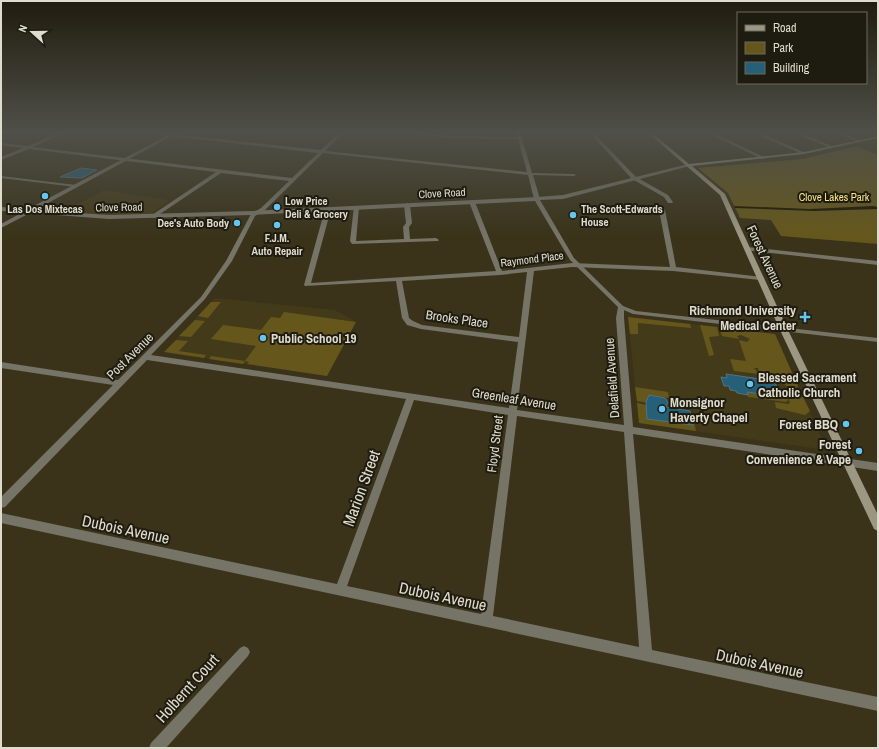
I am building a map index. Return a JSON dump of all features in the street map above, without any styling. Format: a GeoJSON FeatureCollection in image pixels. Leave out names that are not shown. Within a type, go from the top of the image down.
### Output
{"type":"FeatureCollection","features":[{"type":"Feature","properties":{"kind":"main road","name":"Forest Avenue"},"geometry":{"type":"LineString","coordinates":[[689,166],[722,194],[784,330],[878,526]]}},
{"type":"Feature","properties":{"kind":"street"},"geometry":{"type":"LineString","coordinates":[[1,226],[113,166]]}},
{"type":"Feature","properties":{"kind":"street"},"geometry":{"type":"LineString","coordinates":[[180,166],[293,180]]}},
{"type":"Feature","properties":{"kind":"street","name":"Post Avenue"},"geometry":{"type":"LineString","coordinates":[[1,504],[146,357],[212,286],[229,261],[253,215],[308,166]]}},
{"type":"Feature","properties":{"kind":"street"},"geometry":{"type":"LineString","coordinates":[[454,166],[530,174],[574,175]]}},
{"type":"Feature","properties":{"kind":"street"},"geometry":{"type":"LineString","coordinates":[[528,166],[537,199],[572,259],[621,307],[635,313],[878,340]]}},
{"type":"Feature","properties":{"kind":"street"},"geometry":{"type":"LineString","coordinates":[[623,166],[634,178],[666,196],[670,202]]}},
{"type":"Feature","properties":{"kind":"street","name":"Clove Road"},"geometry":{"type":"LineString","coordinates":[[1,209],[98,217],[154,216],[537,199],[563,197],[684,166]]}},
{"type":"Feature","properties":{"kind":"street"},"geometry":{"type":"LineString","coordinates":[[565,168],[568,175]]}},
{"type":"Feature","properties":{"kind":"street"},"geometry":{"type":"LineString","coordinates":[[154,216],[220,171]]}},
{"type":"Feature","properties":{"kind":"street"},"geometry":{"type":"LineString","coordinates":[[1,177],[76,186]]}},
{"type":"Feature","properties":{"kind":"street"},"geometry":{"type":"LineString","coordinates":[[472,202],[500,273]]}},
{"type":"Feature","properties":{"kind":"street"},"geometry":{"type":"LineString","coordinates":[[407,205],[409,223],[406,227],[407,241]]}},
{"type":"Feature","properties":{"kind":"street"},"geometry":{"type":"LineString","coordinates":[[356,207],[353,239],[354,243],[436,240]]}},
{"type":"Feature","properties":{"kind":"street","name":"Raymond Place"},"geometry":{"type":"LineString","coordinates":[[328,209],[307,285],[500,273],[578,265],[673,269],[760,278]]}},
{"type":"Feature","properties":{"kind":"street"},"geometry":{"type":"LineString","coordinates":[[662,210],[673,269]]}},
{"type":"Feature","properties":{"kind":"street"},"geometry":{"type":"LineString","coordinates":[[747,249],[878,262]]}},
{"type":"Feature","properties":{"kind":"street","name":"Floyd Street"},"geometry":{"type":"LineString","coordinates":[[486,621],[531,269]]}},
{"type":"Feature","properties":{"kind":"street","name":"Brooks Place"},"geometry":{"type":"LineString","coordinates":[[399,280],[406,318],[410,323],[421,327],[521,340]]}},
{"type":"Feature","properties":{"kind":"street","name":"Delafield Avenue"},"geometry":{"type":"LineString","coordinates":[[621,307],[620,318],[646,655]]}},
{"type":"Feature","properties":{"kind":"street","name":"Greenleaf Avenue"},"geometry":{"type":"LineString","coordinates":[[146,357],[878,467]]}},
{"type":"Feature","properties":{"kind":"street"},"geometry":{"type":"LineString","coordinates":[[1,365],[120,383]]}},
{"type":"Feature","properties":{"kind":"street","name":"Marion Street"},"geometry":{"type":"LineString","coordinates":[[340,590],[411,396]]}},
{"type":"Feature","properties":{"kind":"street","name":"Dubois Avenue"},"geometry":{"type":"LineString","coordinates":[[1,518],[878,704]]}},
{"type":"Feature","properties":{"kind":"street","name":"Holbernt Court"},"geometry":{"type":"LineString","coordinates":[[156,748],[244,652]]}},
{"type":"Feature","properties":{"kind":"shaded area"},"geometry":{"type":"Polygon","coordinates":[[[104,190],[170,200],[151,214],[103,215],[65,211],[104,190]]]}},
{"type":"Feature","properties":{"kind":"shaded area"},"geometry":{"type":"Polygon","coordinates":[[[734,206],[810,209],[873,206],[878,207],[878,209],[814,211],[735,208],[734,206]]]}},
{"type":"Feature","properties":{"kind":"shaded area","name":"Public School 19"},"geometry":{"type":"Polygon","coordinates":[[[215,298],[335,310],[356,322],[327,376],[164,352],[215,298]]]}},
{"type":"Feature","properties":{"kind":"shaded area"},"geometry":{"type":"Polygon","coordinates":[[[628,317],[775,334],[827,450],[639,423],[628,317]]]}},
{"type":"Feature","properties":{"kind":"green space","name":"Clove Lakes Park"},"geometry":{"type":"Polygon","coordinates":[[[722,166],[878,166],[878,244],[781,236],[771,220],[740,218],[728,193],[698,168],[722,166]]]}},
{"type":"Feature","properties":{"kind":"green space"},"geometry":{"type":"Polygon","coordinates":[[[211,302],[221,302],[208,318],[198,316],[211,302]]]}},
{"type":"Feature","properties":{"kind":"green space"},"geometry":{"type":"Polygon","coordinates":[[[284,312],[356,322],[327,376],[247,364],[249,362],[245,361],[256,346],[211,339],[223,325],[261,330],[271,317],[280,318],[284,312]]]}},
{"type":"Feature","properties":{"kind":"green space"},"geometry":{"type":"Polygon","coordinates":[[[628,317],[690,324],[691,328],[638,323],[638,334],[630,334],[628,317]]]}},
{"type":"Feature","properties":{"kind":"green space"},"geometry":{"type":"Polygon","coordinates":[[[195,320],[205,321],[191,337],[179,336],[195,320]]]}},
{"type":"Feature","properties":{"kind":"green space"},"geometry":{"type":"Polygon","coordinates":[[[700,325],[717,327],[719,336],[709,337],[714,355],[709,356],[700,325]]]}},
{"type":"Feature","properties":{"kind":"green space"},"geometry":{"type":"Polygon","coordinates":[[[719,328],[775,334],[798,386],[796,388],[786,386],[780,377],[760,375],[758,368],[754,368],[759,374],[734,371],[730,359],[746,361],[739,340],[747,342],[750,339],[741,335],[737,336],[739,339],[722,336],[719,328]]]}},
{"type":"Feature","properties":{"kind":"green space"},"geometry":{"type":"Polygon","coordinates":[[[176,340],[188,341],[179,351],[206,355],[204,358],[164,352],[176,340]]]}},
{"type":"Feature","properties":{"kind":"green space"},"geometry":{"type":"Polygon","coordinates":[[[211,356],[245,361],[243,364],[209,359],[211,356]]]}},
{"type":"Feature","properties":{"kind":"green space"},"geometry":{"type":"Polygon","coordinates":[[[635,387],[668,392],[669,398],[649,395],[650,403],[637,401],[635,387]]]}},
{"type":"Feature","properties":{"kind":"green space"},"geometry":{"type":"Polygon","coordinates":[[[780,391],[786,395],[788,400],[786,402],[748,397],[747,392],[780,396],[780,391]]]}},
{"type":"Feature","properties":{"kind":"green space"},"geometry":{"type":"Polygon","coordinates":[[[790,393],[803,397],[810,411],[805,415],[776,408],[775,402],[790,403],[787,395],[790,393]]]}},
{"type":"Feature","properties":{"kind":"green space"},"geometry":{"type":"Polygon","coordinates":[[[637,403],[646,405],[648,419],[693,425],[693,417],[696,431],[639,423],[637,403]]]}},
{"type":"Feature","properties":{"kind":"building"},"geometry":{"type":"Polygon","coordinates":[[[81,168],[97,170],[82,178],[60,177],[81,168]]]}},
{"type":"Feature","properties":{"kind":"building","name":"Blessed Sacrament Catholic Church"},"geometry":{"type":"Polygon","coordinates":[[[726,374],[774,381],[781,397],[747,392],[748,395],[737,393],[736,391],[730,390],[729,386],[724,386],[721,377],[727,378],[726,374]]]}},
{"type":"Feature","properties":{"kind":"building","name":"Monsignor Haverty Chapel"},"geometry":{"type":"Polygon","coordinates":[[[649,395],[665,398],[668,402],[666,407],[690,411],[693,425],[647,419],[646,402],[649,395]]]}},
{"type":"Feature","properties":{"kind":"place","name":"Las Dos Mixtecas"},"geometry":{"type":"Point","coordinates":[45,196]}},
{"type":"Feature","properties":{"kind":"place","name":"Low Price Deli & Grocery"},"geometry":{"type":"Point","coordinates":[277,207]}},
{"type":"Feature","properties":{"kind":"place","name":"The Scott-Edwards House"},"geometry":{"type":"Point","coordinates":[573,215]}},
{"type":"Feature","properties":{"kind":"place","name":"Dee's Auto Body"},"geometry":{"type":"Point","coordinates":[237,223]}},
{"type":"Feature","properties":{"kind":"place","name":"F.J.M. Auto Repair"},"geometry":{"type":"Point","coordinates":[277,225]}},
{"type":"Feature","properties":{"kind":"place","name":"Richmond University Medical Center"},"geometry":{"type":"Point","coordinates":[805,317]}},
{"type":"Feature","properties":{"kind":"place","name":"Public School 19"},"geometry":{"type":"Point","coordinates":[263,338]}},
{"type":"Feature","properties":{"kind":"place","name":"Blessed Sacrament Catholic Church"},"geometry":{"type":"Point","coordinates":[750,384]}},
{"type":"Feature","properties":{"kind":"place","name":"Monsignor Haverty Chapel"},"geometry":{"type":"Point","coordinates":[662,409]}},
{"type":"Feature","properties":{"kind":"place","name":"Forest BBQ"},"geometry":{"type":"Point","coordinates":[846,424]}},
{"type":"Feature","properties":{"kind":"place","name":"Forest Convenience & Vape"},"geometry":{"type":"Point","coordinates":[859,451]}}]}
